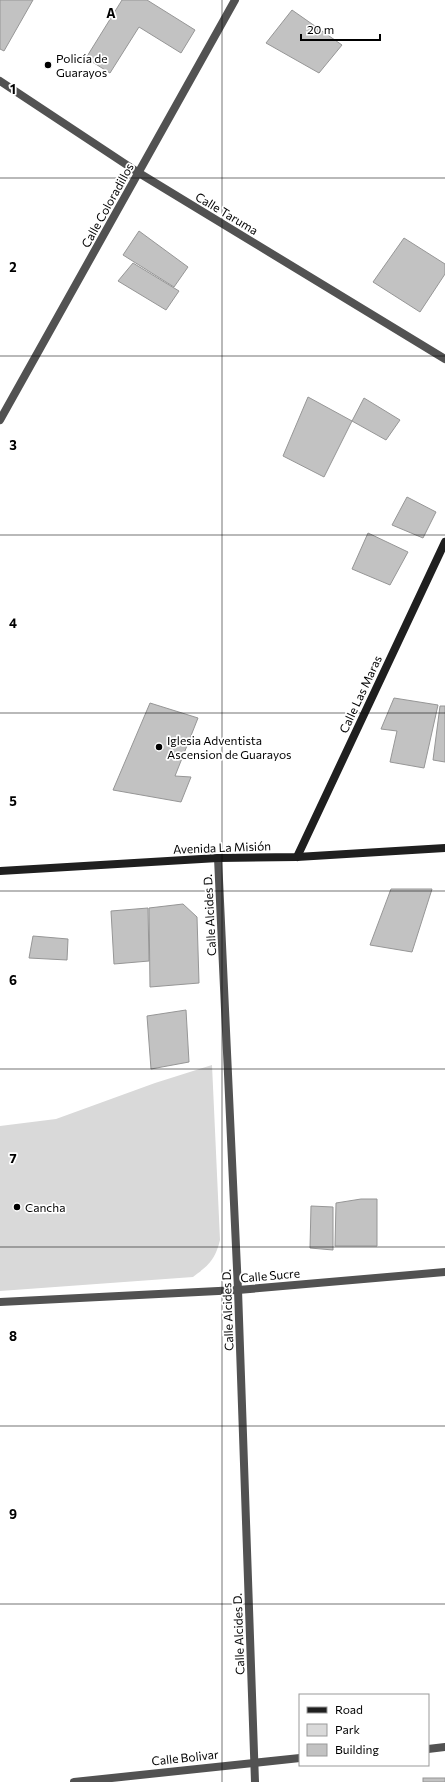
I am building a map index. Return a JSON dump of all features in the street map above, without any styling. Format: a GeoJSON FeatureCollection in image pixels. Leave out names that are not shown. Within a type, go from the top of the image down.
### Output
{"type":"FeatureCollection","features":[{"type":"Feature","properties":{"kind":"main road","name":"Calle Las Maras"},"geometry":{"type":"LineString","coordinates":[[298,857],[445,542]]}},
{"type":"Feature","properties":{"kind":"main road","name":"Avenida La Misión"},"geometry":{"type":"LineString","coordinates":[[0,871],[218,858],[298,857],[445,848]]}},
{"type":"Feature","properties":{"kind":"street","name":"Calle Coloradillos"},"geometry":{"type":"LineString","coordinates":[[0,420],[235,0]]}},
{"type":"Feature","properties":{"kind":"street","name":"Calle Taruma"},"geometry":{"type":"LineString","coordinates":[[0,81],[139,173],[445,359]]}},
{"type":"Feature","properties":{"kind":"street","name":"Calle Alcides D."},"geometry":{"type":"LineString","coordinates":[[218,858],[238,1290],[254,1762],[256,1782]]}},
{"type":"Feature","properties":{"kind":"street","name":"Calle Sucre"},"geometry":{"type":"LineString","coordinates":[[0,1302],[238,1290],[445,1272]]}},
{"type":"Feature","properties":{"kind":"street"},"geometry":{"type":"LineString","coordinates":[[429,1749],[445,1747]]}},
{"type":"Feature","properties":{"kind":"street","name":"Calle Bolivar"},"geometry":{"type":"LineString","coordinates":[[74,1782],[299,1758]]}},
{"type":"Feature","properties":{"kind":"green space"},"geometry":{"type":"Polygon","coordinates":[[[212,1065],[220,1240],[216,1253],[211,1262],[193,1277],[0,1291],[0,1126],[56,1119],[155,1083],[212,1065]]]}},
{"type":"Feature","properties":{"kind":"building"},"geometry":{"type":"Polygon","coordinates":[[[0,0],[33,0],[4,51],[0,49],[0,0]]]}},
{"type":"Feature","properties":{"kind":"building"},"geometry":{"type":"Polygon","coordinates":[[[122,0],[147,0],[195,30],[181,53],[139,27],[110,73],[86,58],[122,0]]]}},
{"type":"Feature","properties":{"kind":"building"},"geometry":{"type":"Polygon","coordinates":[[[292,10],[342,45],[319,73],[266,43],[292,10]]]}},
{"type":"Feature","properties":{"kind":"building"},"geometry":{"type":"Polygon","coordinates":[[[139,231],[188,267],[174,287],[123,255],[139,231]]]}},
{"type":"Feature","properties":{"kind":"building"},"geometry":{"type":"Polygon","coordinates":[[[404,238],[445,264],[445,274],[420,312],[373,282],[404,238]]]}},
{"type":"Feature","properties":{"kind":"building"},"geometry":{"type":"Polygon","coordinates":[[[133,263],[179,291],[166,310],[118,281],[133,263]]]}},
{"type":"Feature","properties":{"kind":"building"},"geometry":{"type":"Polygon","coordinates":[[[308,397],[352,421],[324,477],[283,456],[308,397]]]}},
{"type":"Feature","properties":{"kind":"building"},"geometry":{"type":"Polygon","coordinates":[[[364,398],[400,420],[386,440],[352,421],[364,398]]]}},
{"type":"Feature","properties":{"kind":"building"},"geometry":{"type":"Polygon","coordinates":[[[407,497],[436,512],[423,538],[392,525],[407,497]]]}},
{"type":"Feature","properties":{"kind":"building"},"geometry":{"type":"Polygon","coordinates":[[[368,533],[408,552],[390,585],[352,569],[368,533]]]}},
{"type":"Feature","properties":{"kind":"building"},"geometry":{"type":"Polygon","coordinates":[[[394,698],[438,705],[424,768],[390,762],[397,731],[381,729],[394,698]]]}},
{"type":"Feature","properties":{"kind":"building","name":"Iglesia Adventista Ascension de Guarayos"},"geometry":{"type":"Polygon","coordinates":[[[150,703],[198,718],[175,776],[191,777],[181,802],[113,790],[150,703]]]}},
{"type":"Feature","properties":{"kind":"building"},"geometry":{"type":"Polygon","coordinates":[[[440,706],[445,706],[445,762],[433,760],[440,706]]]}},
{"type":"Feature","properties":{"kind":"building"},"geometry":{"type":"Polygon","coordinates":[[[391,889],[432,889],[412,952],[370,945],[391,889]]]}},
{"type":"Feature","properties":{"kind":"building"},"geometry":{"type":"Polygon","coordinates":[[[183,904],[197,917],[199,983],[150,987],[149,908],[183,904]]]}},
{"type":"Feature","properties":{"kind":"building"},"geometry":{"type":"Polygon","coordinates":[[[148,908],[149,961],[114,964],[111,911],[148,908]]]}},
{"type":"Feature","properties":{"kind":"building"},"geometry":{"type":"Polygon","coordinates":[[[33,936],[68,939],[67,960],[29,958],[33,936]]]}},
{"type":"Feature","properties":{"kind":"building"},"geometry":{"type":"Polygon","coordinates":[[[186,1010],[189,1062],[151,1069],[147,1016],[186,1010]]]}},
{"type":"Feature","properties":{"kind":"building"},"geometry":{"type":"Polygon","coordinates":[[[361,1199],[377,1199],[377,1246],[335,1246],[336,1203],[361,1199]]]}},
{"type":"Feature","properties":{"kind":"building"},"geometry":{"type":"Polygon","coordinates":[[[311,1206],[333,1207],[333,1250],[310,1248],[311,1206]]]}},
{"type":"Feature","properties":{"kind":"building"},"geometry":{"type":"Polygon","coordinates":[[[423,1778],[445,1778],[445,1782],[423,1782],[423,1778]]]}},
{"type":"Feature","properties":{"kind":"place","name":"Policía de Guarayos"},"geometry":{"type":"Point","coordinates":[48,65]}},
{"type":"Feature","properties":{"kind":"place","name":"Iglesia Adventista Ascension de Guarayos"},"geometry":{"type":"Point","coordinates":[159,747]}},
{"type":"Feature","properties":{"kind":"place","name":"Cancha"},"geometry":{"type":"Point","coordinates":[17,1207]}}]}
